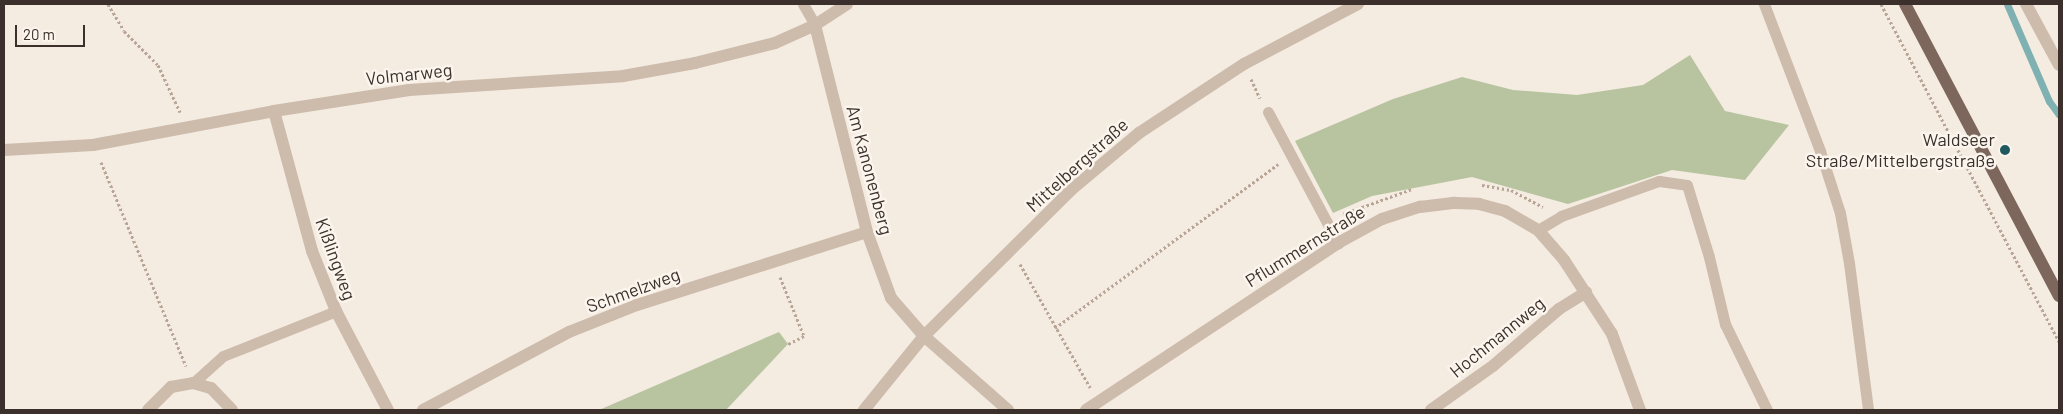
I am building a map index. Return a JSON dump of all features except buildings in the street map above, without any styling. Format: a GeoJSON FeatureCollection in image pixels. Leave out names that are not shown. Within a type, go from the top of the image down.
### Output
{"type":"FeatureCollection","features":[{"type":"Feature","properties":{"kind":"main road"},"geometry":{"type":"LineString","coordinates":[[1905,4],[2059,296]]}},
{"type":"Feature","properties":{"kind":"street","name":"Volmarweg"},"geometry":{"type":"LineString","coordinates":[[4,150],[94,146],[186,126],[274,110],[410,90],[544,84],[623,76],[695,63],[766,45],[815,26],[847,4]]}},
{"type":"Feature","properties":{"kind":"street","name":"Mittelbergstraße"},"geometry":{"type":"LineString","coordinates":[[864,410],[924,336],[1071,190],[1139,133],[1244,64],[1358,4]]}},
{"type":"Feature","properties":{"kind":"street"},"geometry":{"type":"LineString","coordinates":[[2026,4],[2059,65]]}},
{"type":"Feature","properties":{"kind":"street","name":"Am Kanonenberg"},"geometry":{"type":"LineString","coordinates":[[815,26],[867,232],[892,298],[924,336],[1008,410]]}},
{"type":"Feature","properties":{"kind":"street","name":"Kißlingweg"},"geometry":{"type":"LineString","coordinates":[[274,110],[312,251],[336,311],[388,410]]}},
{"type":"Feature","properties":{"kind":"street","name":"Pflummernstraße"},"geometry":{"type":"LineString","coordinates":[[1086,410],[1338,243],[1382,219],[1420,207],[1455,203],[1479,204],[1505,211],[1538,230],[1586,292],[1612,334],[1640,410]]}},
{"type":"Feature","properties":{"kind":"street","name":"Schmelzweg"},"geometry":{"type":"LineString","coordinates":[[423,410],[569,332],[638,305],[867,232]]}},
{"type":"Feature","properties":{"kind":"street","name":"Hochmannweg"},"geometry":{"type":"LineString","coordinates":[[1431,410],[1494,365],[1559,309],[1586,292]]}},
{"type":"Feature","properties":{"kind":"street"},"geometry":{"type":"LineString","coordinates":[[148,410],[171,388],[193,383],[211,388],[232,410]]}},
{"type":"Feature","properties":{"kind":"lane","name":"Am Kanonenberg"},"geometry":{"type":"LineString","coordinates":[[803,4],[815,26]]}},
{"type":"Feature","properties":{"kind":"lane"},"geometry":{"type":"LineString","coordinates":[[1764,4],[1820,151],[1840,214],[1850,263],[1868,410]]}},
{"type":"Feature","properties":{"kind":"lane"},"geometry":{"type":"LineString","coordinates":[[1266,109],[1338,243]]}},
{"type":"Feature","properties":{"kind":"lane"},"geometry":{"type":"LineString","coordinates":[[1538,230],[1561,216],[1659,181],[1687,185],[1710,257],[1725,324],[1766,410]]}},
{"type":"Feature","properties":{"kind":"lane"},"geometry":{"type":"LineString","coordinates":[[193,383],[223,356],[336,311]]}},
{"type":"Feature","properties":{"kind":"path"},"geometry":{"type":"LineString","coordinates":[[108,4],[124,31],[158,65],[186,126]]}},
{"type":"Feature","properties":{"kind":"path"},"geometry":{"type":"LineString","coordinates":[[1882,4],[2059,342]]}},
{"type":"Feature","properties":{"kind":"path"},"geometry":{"type":"LineString","coordinates":[[1244,64],[1266,109]]}},
{"type":"Feature","properties":{"kind":"path"},"geometry":{"type":"LineString","coordinates":[[1055,328],[1290,155]]}},
{"type":"Feature","properties":{"kind":"path"},"geometry":{"type":"LineString","coordinates":[[108,180],[193,383]]}},
{"type":"Feature","properties":{"kind":"path"},"geometry":{"type":"LineString","coordinates":[[1012,248],[1055,328],[1099,402]]}},
{"type":"Feature","properties":{"kind":"path"},"geometry":{"type":"LineString","coordinates":[[774,262],[804,336],[788,344]]}},
{"type":"Feature","properties":{"kind":"green space"},"geometry":{"type":"Polygon","coordinates":[[[1690,55],[1725,111],[1789,125],[1745,180],[1672,170],[1568,204],[1472,177],[1372,196],[1333,213],[1295,141],[1393,99],[1462,77],[1513,90],[1577,95],[1643,85],[1690,55]]]}},
{"type":"Feature","properties":{"kind":"green space"},"geometry":{"type":"Polygon","coordinates":[[[779,332],[788,344],[726,410],[599,410],[779,332]]]}},
{"type":"Feature","properties":{"kind":"waterway"},"geometry":{"type":"LineString","coordinates":[[2007,4],[2049,101],[2059,115]]}},
{"type":"Feature","properties":{"kind":"place","name":"Waldseer Straße/Mittelbergstraße"},"geometry":{"type":"Point","coordinates":[2005,150]}}]}
